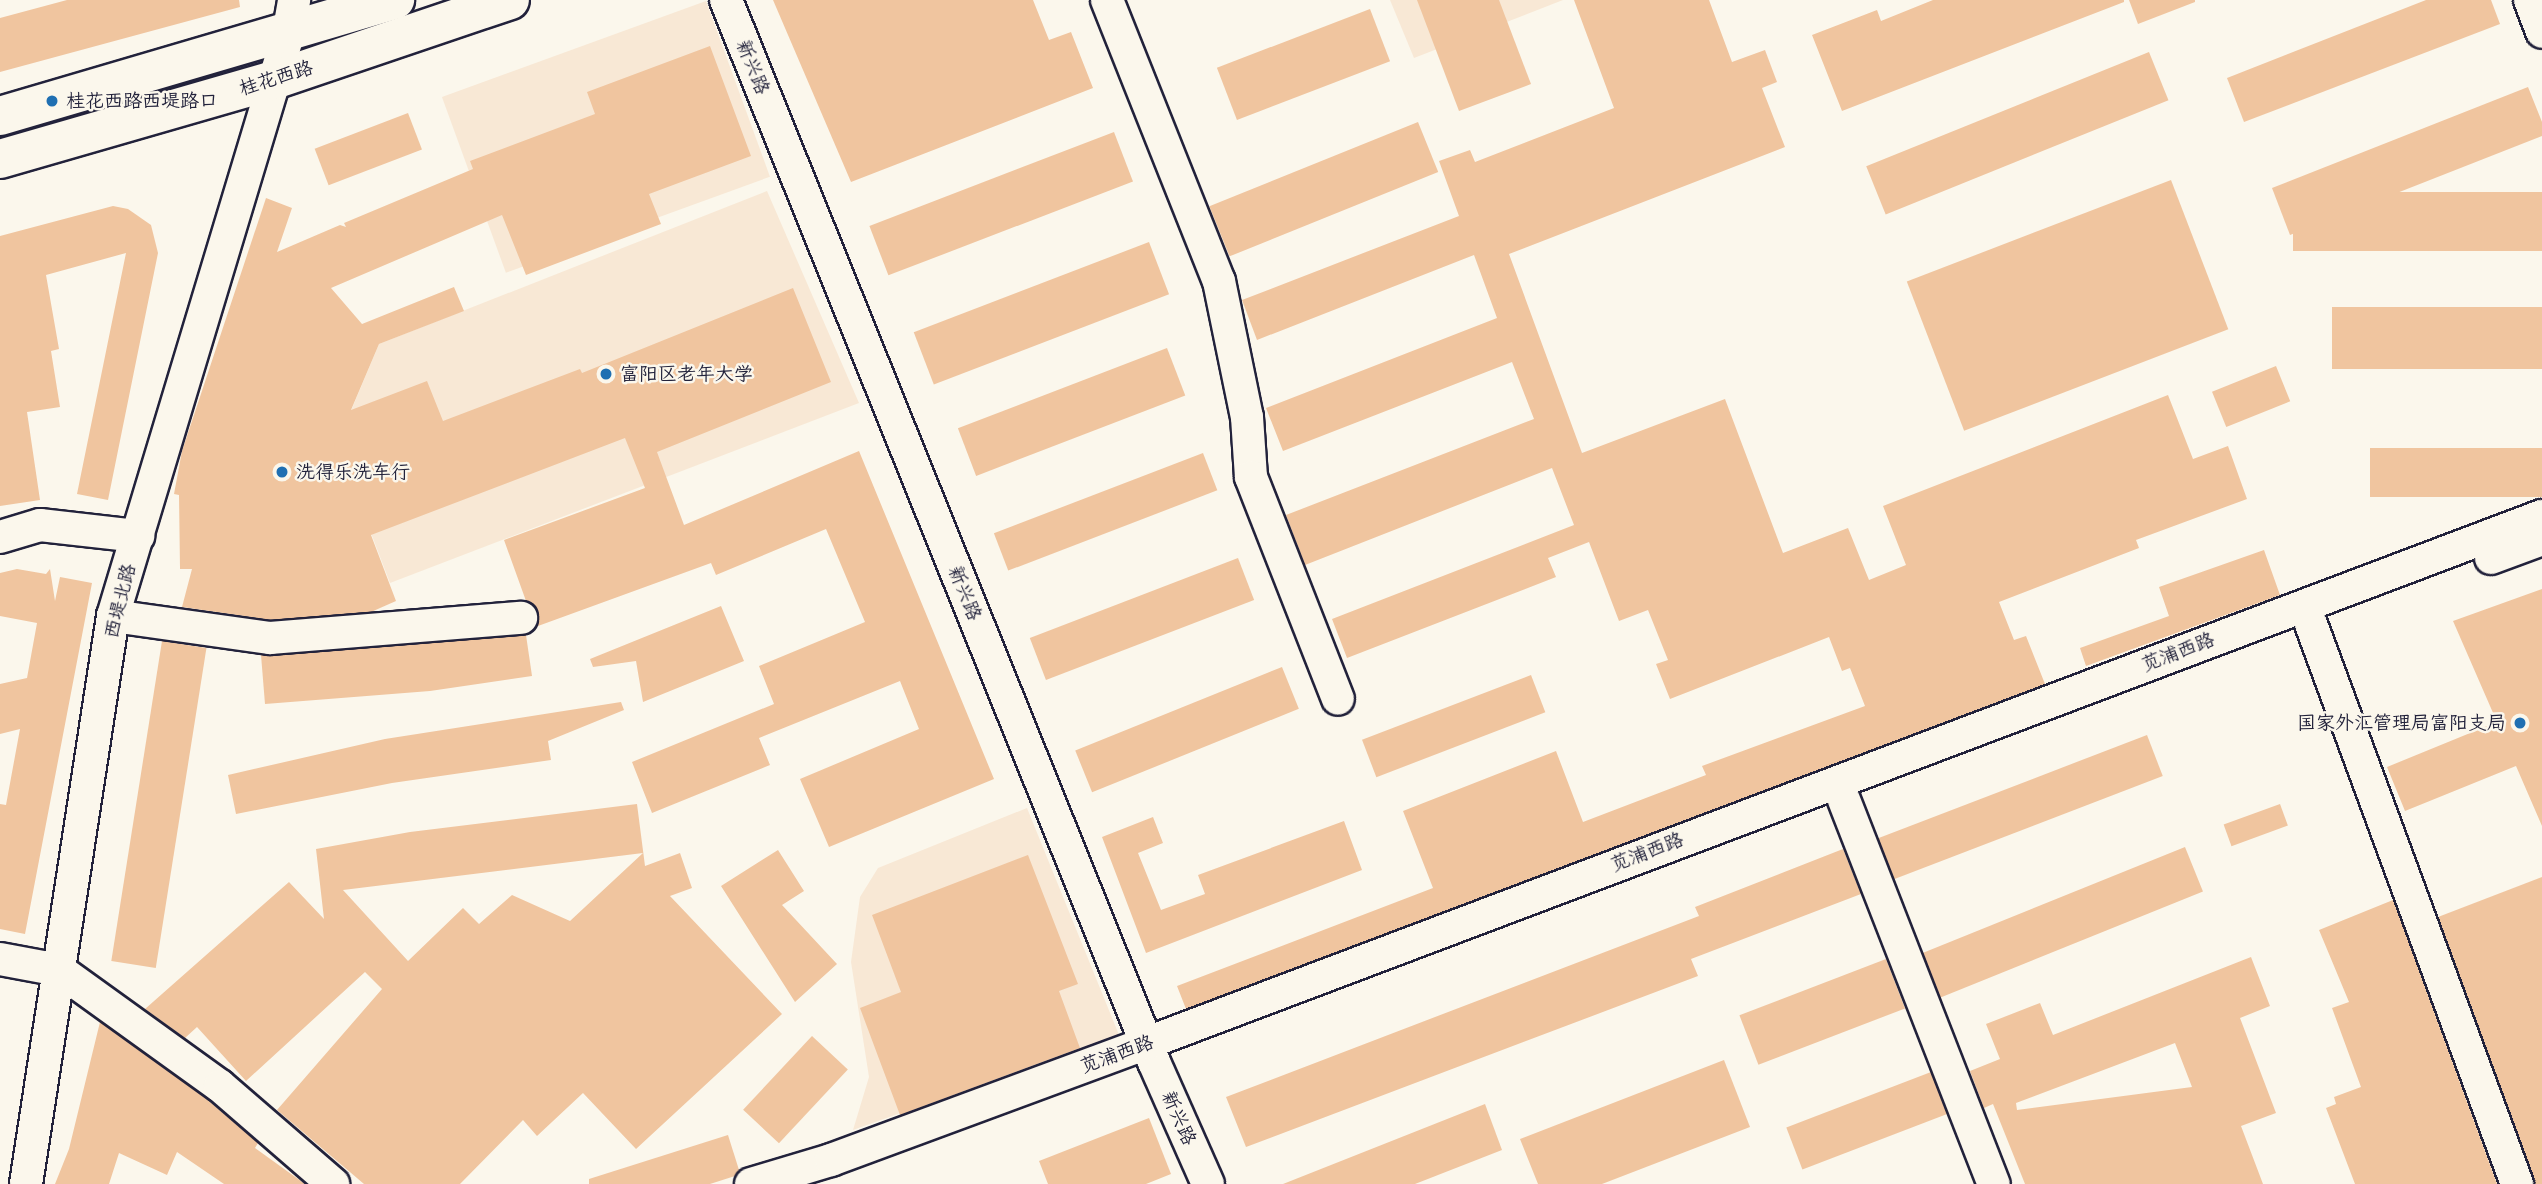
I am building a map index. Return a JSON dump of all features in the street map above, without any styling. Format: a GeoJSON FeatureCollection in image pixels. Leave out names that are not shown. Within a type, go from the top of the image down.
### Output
{"type":"FeatureCollection","features":[{"type":"Feature","properties":{"kind":"main road","name":"桂花西路"},"geometry":{"type":"LineString","coordinates":[[0,116],[291,17],[395,0]]}},
{"type":"Feature","properties":{"kind":"main road","name":"桂花西路"},"geometry":{"type":"LineString","coordinates":[[0,159],[274,80],[510,0]]}},
{"type":"Feature","properties":{"kind":"street","name":"新兴路"},"geometry":{"type":"LineString","coordinates":[[726,0],[1150,1052],[1208,1184]]}},
{"type":"Feature","properties":{"kind":"street"},"geometry":{"type":"LineString","coordinates":[[1107,0],[1219,281],[1247,417],[1251,478],[1338,699]]}},
{"type":"Feature","properties":{"kind":"street"},"geometry":{"type":"LineString","coordinates":[[2530,0],[2542,32]]}},
{"type":"Feature","properties":{"kind":"street","name":"西堤北路"},"geometry":{"type":"LineString","coordinates":[[26,1184],[113,616],[291,17]]}},
{"type":"Feature","properties":{"kind":"street","name":"苋浦西路"},"geometry":{"type":"LineString","coordinates":[[825,1184],[1150,1052],[2542,516]]}},
{"type":"Feature","properties":{"kind":"street"},"geometry":{"type":"LineString","coordinates":[[0,537],[40,525],[138,536]]}},
{"type":"Feature","properties":{"kind":"street","name":"苋浦西路"},"geometry":{"type":"LineString","coordinates":[[751,1184],[831,1160],[1150,1052],[1844,800],[2542,539]]}},
{"type":"Feature","properties":{"kind":"street"},"geometry":{"type":"LineString","coordinates":[[113,616],[270,638],[521,618]]}},
{"type":"Feature","properties":{"kind":"street"},"geometry":{"type":"LineString","coordinates":[[2312,624],[2517,1184]]}},
{"type":"Feature","properties":{"kind":"street"},"geometry":{"type":"LineString","coordinates":[[1844,800],[1994,1184]]}},
{"type":"Feature","properties":{"kind":"street"},"geometry":{"type":"LineString","coordinates":[[0,960],[59,970],[220,1086],[333,1184]]}},
{"type":"Feature","properties":{"kind":"shaded area"},"geometry":{"type":"Polygon","coordinates":[[[1390,0],[1563,0],[1414,58],[1390,0]]]}},
{"type":"Feature","properties":{"kind":"shaded area"},"geometry":{"type":"Polygon","coordinates":[[[706,1],[770,177],[506,273],[442,97],[706,1]]]}},
{"type":"Feature","properties":{"kind":"shaded area","name":"富阳区老年大学"},"geometry":{"type":"Polygon","coordinates":[[[767,191],[859,403],[390,583],[337,444],[379,344],[767,191]]]}},
{"type":"Feature","properties":{"kind":"shaded area"},"geometry":{"type":"Polygon","coordinates":[[[1027,808],[1119,1035],[853,1130],[869,1077],[851,962],[860,897],[878,868],[1027,808]]]}},
{"type":"Feature","properties":{"kind":"building"},"geometry":{"type":"Polygon","coordinates":[[[67,0],[239,0],[240,7],[0,72],[0,18],[67,0]]]}},
{"type":"Feature","properties":{"kind":"building"},"geometry":{"type":"Polygon","coordinates":[[[773,0],[1033,0],[1049,40],[1071,32],[1093,88],[851,182],[773,0]]]}},
{"type":"Feature","properties":{"kind":"building"},"geometry":{"type":"Polygon","coordinates":[[[1417,0],[1499,0],[1531,84],[1459,111],[1417,0]]]}},
{"type":"Feature","properties":{"kind":"building"},"geometry":{"type":"Polygon","coordinates":[[[1574,0],[1709,0],[1732,62],[1765,50],[1777,82],[1762,88],[1785,147],[1509,254],[1582,453],[1725,399],[1783,553],[1848,528],[1869,580],[1906,565],[1883,506],[2168,395],[2193,459],[2228,446],[2247,499],[2136,540],[2139,548],[1999,602],[2014,640],[2026,636],[2045,684],[1186,1009],[1177,986],[1433,888],[1403,811],[1556,751],[1583,822],[1706,775],[1702,766],[1865,706],[1850,668],[1842,671],[1829,637],[1670,699],[1656,664],[1668,660],[1648,610],[1619,621],[1589,542],[1548,558],[1556,577],[1347,658],[1332,619],[1574,525],[1552,468],[1305,565],[1286,515],[1534,419],[1512,362],[1283,451],[1266,408],[1497,318],[1474,255],[1257,340],[1242,300],[1459,216],[1439,161],[1470,150],[1475,162],[1614,108],[1574,0]]]}},
{"type":"Feature","properties":{"kind":"building"},"geometry":{"type":"Polygon","coordinates":[[[1933,0],[2124,2],[1842,111],[1812,35],[1877,10],[1881,21],[1933,0]]]}},
{"type":"Feature","properties":{"kind":"building"},"geometry":{"type":"Polygon","coordinates":[[[2129,0],[2195,0],[2195,2],[2138,24],[2129,0]]]}},
{"type":"Feature","properties":{"kind":"building"},"geometry":{"type":"Polygon","coordinates":[[[2426,0],[2491,0],[2500,24],[2244,122],[2227,78],[2426,0]]]}},
{"type":"Feature","properties":{"kind":"building"},"geometry":{"type":"Polygon","coordinates":[[[1370,9],[1390,61],[1237,120],[1217,68],[1370,9]]]}},
{"type":"Feature","properties":{"kind":"building"},"geometry":{"type":"Polygon","coordinates":[[[710,46],[751,156],[649,194],[661,224],[526,275],[502,215],[331,288],[362,324],[454,287],[464,311],[379,344],[351,410],[427,381],[443,421],[580,369],[582,373],[793,288],[831,382],[657,452],[684,525],[859,451],[994,779],[829,847],[800,779],[919,729],[900,681],[759,738],[770,765],[652,813],[632,762],[774,704],[759,666],[865,622],[826,529],[716,575],[711,563],[538,626],[536,608],[526,601],[504,540],[645,488],[625,438],[371,535],[396,601],[371,612],[271,620],[182,607],[192,569],[180,569],[179,495],[174,494],[182,451],[266,198],[292,208],[277,252],[340,225],[346,227],[344,223],[473,169],[470,161],[595,114],[587,92],[710,46]]]}},
{"type":"Feature","properties":{"kind":"building"},"geometry":{"type":"Polygon","coordinates":[[[2149,52],[2168,100],[1886,214],[1866,166],[2149,52]]]}},
{"type":"Feature","properties":{"kind":"building"},"geometry":{"type":"Polygon","coordinates":[[[2528,87],[2542,122],[2542,136],[2290,235],[2272,188],[2528,87]]]}},
{"type":"Feature","properties":{"kind":"building"},"geometry":{"type":"Polygon","coordinates":[[[408,113],[422,149],[329,185],[315,149],[408,113]]]}},
{"type":"Feature","properties":{"kind":"building"},"geometry":{"type":"Polygon","coordinates":[[[1418,122],[1438,172],[1230,256],[1209,206],[1418,122]]]}},
{"type":"Feature","properties":{"kind":"building"},"geometry":{"type":"Polygon","coordinates":[[[1114,132],[1133,181],[888,275],[869,226],[1114,132]]]}},
{"type":"Feature","properties":{"kind":"building"},"geometry":{"type":"Polygon","coordinates":[[[2171,180],[2228,329],[1964,431],[1907,281],[2171,180]]]}},
{"type":"Feature","properties":{"kind":"building"},"geometry":{"type":"Polygon","coordinates":[[[2293,192],[2542,192],[2542,251],[2293,251],[2293,192]]]}},
{"type":"Feature","properties":{"kind":"building"},"geometry":{"type":"Polygon","coordinates":[[[113,206],[128,209],[151,225],[158,253],[108,500],[77,494],[126,253],[46,275],[59,349],[51,351],[60,407],[27,412],[40,500],[0,506],[0,236],[113,206]]]}},
{"type":"Feature","properties":{"kind":"building"},"geometry":{"type":"Polygon","coordinates":[[[1149,242],[1169,294],[934,385],[914,332],[1149,242]]]}},
{"type":"Feature","properties":{"kind":"building"},"geometry":{"type":"Polygon","coordinates":[[[2332,307],[2542,307],[2542,369],[2332,369],[2332,307]]]}},
{"type":"Feature","properties":{"kind":"building"},"geometry":{"type":"Polygon","coordinates":[[[1167,348],[1185,396],[976,476],[958,428],[1167,348]]]}},
{"type":"Feature","properties":{"kind":"building"},"geometry":{"type":"Polygon","coordinates":[[[2276,366],[2290,401],[2226,427],[2212,392],[2276,366]]]}},
{"type":"Feature","properties":{"kind":"building"},"geometry":{"type":"Polygon","coordinates":[[[2370,448],[2542,448],[2542,497],[2370,497],[2370,448]]]}},
{"type":"Feature","properties":{"kind":"building"},"geometry":{"type":"Polygon","coordinates":[[[1203,453],[1217,490],[1008,571],[994,533],[1203,453]]]}},
{"type":"Feature","properties":{"kind":"building"},"geometry":{"type":"Polygon","coordinates":[[[2264,550],[2280,595],[2086,666],[2080,648],[2169,616],[2159,587],[2264,550]]]}},
{"type":"Feature","properties":{"kind":"building"},"geometry":{"type":"Polygon","coordinates":[[[1238,558],[1254,600],[1046,680],[1030,638],[1238,558]]]}},
{"type":"Feature","properties":{"kind":"building"},"geometry":{"type":"Polygon","coordinates":[[[17,569],[46,574],[50,569],[55,601],[60,577],[92,583],[25,934],[0,929],[0,804],[6,805],[20,729],[0,734],[0,684],[27,678],[37,623],[0,616],[0,573],[17,569]]]}},
{"type":"Feature","properties":{"kind":"building","name":"国家外汇管理局富阳支局"},"geometry":{"type":"Polygon","coordinates":[[[2542,589],[2542,826],[2516,766],[2405,811],[2387,767],[2497,722],[2453,621],[2542,589]]]}},
{"type":"Feature","properties":{"kind":"building"},"geometry":{"type":"Polygon","coordinates":[[[721,606],[744,661],[643,702],[636,661],[593,667],[590,659],[721,606]]]}},
{"type":"Feature","properties":{"kind":"building"},"geometry":{"type":"Polygon","coordinates":[[[526,635],[532,676],[430,691],[265,704],[261,655],[526,635]]]}},
{"type":"Feature","properties":{"kind":"building"},"geometry":{"type":"Polygon","coordinates":[[[162,641],[206,648],[156,968],[111,961],[162,641]]]}},
{"type":"Feature","properties":{"kind":"building"},"geometry":{"type":"Polygon","coordinates":[[[1282,667],[1299,709],[1092,792],[1075,751],[1282,667]]]}},
{"type":"Feature","properties":{"kind":"building"},"geometry":{"type":"Polygon","coordinates":[[[1531,675],[1545,712],[1376,777],[1362,740],[1531,675]]]}},
{"type":"Feature","properties":{"kind":"building"},"geometry":{"type":"Polygon","coordinates":[[[621,702],[624,710],[548,741],[551,760],[392,783],[236,814],[228,775],[385,739],[621,702]]]}},
{"type":"Feature","properties":{"kind":"building"},"geometry":{"type":"Polygon","coordinates":[[[2147,735],[2163,776],[1894,879],[1878,838],[2147,735]]]}},
{"type":"Feature","properties":{"kind":"building"},"geometry":{"type":"Polygon","coordinates":[[[637,804],[645,866],[680,853],[692,888],[670,896],[782,1014],[636,1149],[583,1093],[537,1136],[523,1120],[460,1184],[364,1184],[277,1110],[382,989],[365,972],[246,1081],[197,1027],[185,1038],[145,1009],[289,882],[324,919],[316,849],[410,832],[637,804]],[[643,853],[343,890],[408,961],[463,908],[479,924],[512,895],[570,921],[643,853]]]}},
{"type":"Feature","properties":{"kind":"building"},"geometry":{"type":"Polygon","coordinates":[[[2280,804],[2288,826],[2231,846],[2224,825],[2280,804]]]}},
{"type":"Feature","properties":{"kind":"building"},"geometry":{"type":"Polygon","coordinates":[[[1153,817],[1163,843],[1138,853],[1161,910],[1205,894],[1198,875],[1344,821],[1362,870],[1146,953],[1102,837],[1153,817]]]}},
{"type":"Feature","properties":{"kind":"building"},"geometry":{"type":"Polygon","coordinates":[[[2185,847],[2203,892],[1941,998],[1923,953],[2185,847]]]}},
{"type":"Feature","properties":{"kind":"building"},"geometry":{"type":"Polygon","coordinates":[[[1843,849],[1861,894],[1691,959],[1698,976],[1246,1147],[1226,1097],[1699,916],[1695,907],[1843,849]]]}},
{"type":"Feature","properties":{"kind":"building"},"geometry":{"type":"Polygon","coordinates":[[[778,850],[804,891],[782,905],[837,964],[795,1002],[721,886],[778,850]]]}},
{"type":"Feature","properties":{"kind":"building"},"geometry":{"type":"Polygon","coordinates":[[[1028,855],[1078,984],[1059,991],[1080,1048],[900,1115],[860,1008],[901,992],[872,915],[1028,855]]]}},
{"type":"Feature","properties":{"kind":"building"},"geometry":{"type":"Polygon","coordinates":[[[2542,877],[2542,1184],[2535,1184],[2438,917],[2542,877]]]}},
{"type":"Feature","properties":{"kind":"building"},"geometry":{"type":"Polygon","coordinates":[[[2393,900],[2497,1184],[2355,1184],[2326,1108],[2336,1104],[2334,1097],[2361,1087],[2332,1008],[2349,1002],[2319,930],[2393,900]]]}},
{"type":"Feature","properties":{"kind":"building"},"geometry":{"type":"Polygon","coordinates":[[[2251,957],[2270,1006],[2240,1018],[2276,1113],[2241,1126],[2263,1184],[2025,1184],[1993,1104],[1984,1108],[1970,1071],[2000,1059],[1986,1024],[2040,1003],[2053,1035],[2251,957]],[[2175,1043],[2016,1103],[2017,1110],[2192,1087],[2175,1043]]]}},
{"type":"Feature","properties":{"kind":"building"},"geometry":{"type":"Polygon","coordinates":[[[1886,959],[1905,1008],[1758,1065],[1739,1015],[1886,959]]]}},
{"type":"Feature","properties":{"kind":"building"},"geometry":{"type":"Polygon","coordinates":[[[100,1022],[203,1096],[258,1143],[255,1148],[305,1184],[224,1184],[177,1152],[167,1175],[119,1153],[109,1184],[55,1184],[69,1149],[100,1022]]]}},
{"type":"Feature","properties":{"kind":"building"},"geometry":{"type":"Polygon","coordinates":[[[812,1036],[848,1069],[779,1143],[743,1110],[812,1036]]]}},
{"type":"Feature","properties":{"kind":"building"},"geometry":{"type":"Polygon","coordinates":[[[1724,1060],[1750,1127],[1602,1184],[1538,1184],[1520,1139],[1724,1060]]]}},
{"type":"Feature","properties":{"kind":"building"},"geometry":{"type":"Polygon","coordinates":[[[1931,1072],[1947,1114],[1802,1170],[1786,1128],[1931,1072]]]}},
{"type":"Feature","properties":{"kind":"building"},"geometry":{"type":"Polygon","coordinates":[[[1485,1104],[1502,1150],[1415,1184],[1283,1184],[1485,1104]]]}},
{"type":"Feature","properties":{"kind":"building"},"geometry":{"type":"Polygon","coordinates":[[[1149,1118],[1171,1174],[1146,1184],[1048,1184],[1039,1161],[1149,1118]]]}},
{"type":"Feature","properties":{"kind":"building"},"geometry":{"type":"Polygon","coordinates":[[[728,1135],[739,1170],[735,1176],[710,1184],[589,1184],[589,1179],[728,1135]]]}},
{"type":"Feature","properties":{"kind":"place","name":"桂花西路西堤路口"},"geometry":{"type":"Point","coordinates":[52,101]}},
{"type":"Feature","properties":{"kind":"place","name":"富阳区老年大学"},"geometry":{"type":"Point","coordinates":[606,374]}},
{"type":"Feature","properties":{"kind":"place","name":"洗得乐洗车行"},"geometry":{"type":"Point","coordinates":[282,472]}},
{"type":"Feature","properties":{"kind":"place","name":"国家外汇管理局富阳支局"},"geometry":{"type":"Point","coordinates":[2520,723]}}]}
